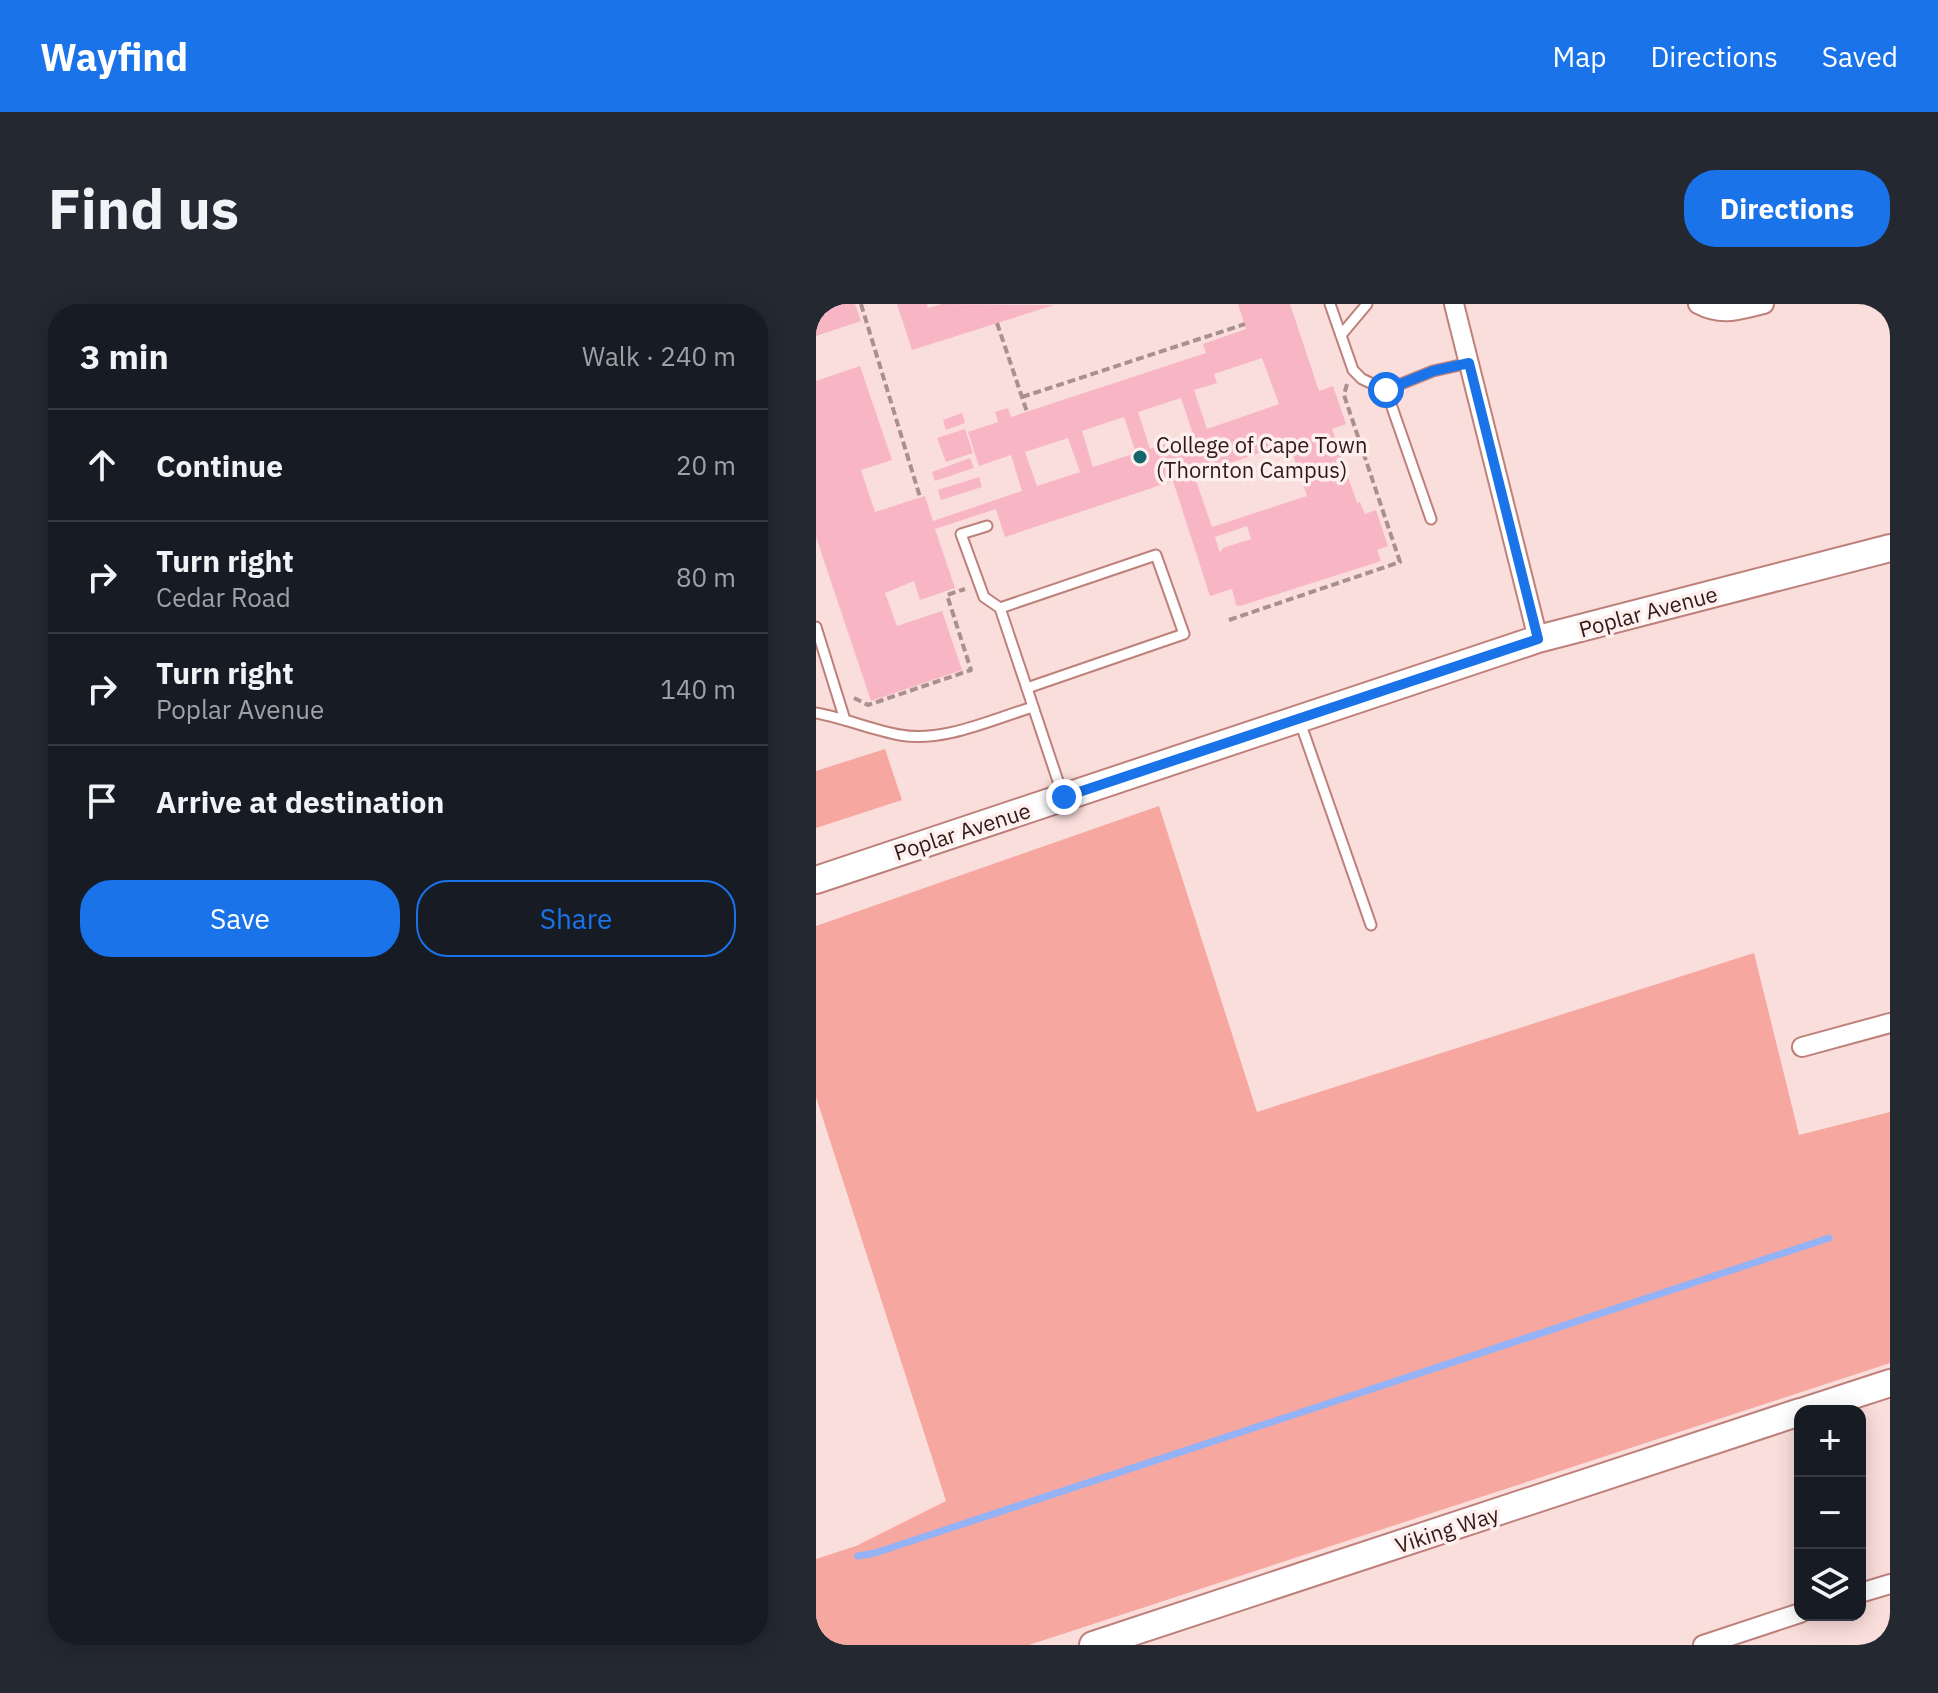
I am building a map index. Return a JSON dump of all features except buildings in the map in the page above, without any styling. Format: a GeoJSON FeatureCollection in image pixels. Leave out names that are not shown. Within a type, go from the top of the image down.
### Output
{"type":"FeatureCollection","features":[{"type":"Feature","properties":{"kind":"street"},"geometry":{"type":"LineString","coordinates":[[1454,304],[1538,639]]}},
{"type":"Feature","properties":{"kind":"street"},"geometry":{"type":"LineString","coordinates":[[1698,304],[1714,312],[1764,304]]}},
{"type":"Feature","properties":{"kind":"street","name":"Poplar Avenue"},"geometry":{"type":"LineString","coordinates":[[816,880],[1538,639],[1890,548]]}},
{"type":"Feature","properties":{"kind":"street"},"geometry":{"type":"LineString","coordinates":[[1802,1047],[1890,1023]]}},
{"type":"Feature","properties":{"kind":"street","name":"Viking Way"},"geometry":{"type":"LineString","coordinates":[[1823,1405],[1890,1383]]}},
{"type":"Feature","properties":{"kind":"street","name":"Viking Way"},"geometry":{"type":"LineString","coordinates":[[1093,1645],[1794,1415]]}},
{"type":"Feature","properties":{"kind":"street"},"geometry":{"type":"LineString","coordinates":[[1866,1591],[1890,1584]]}},
{"type":"Feature","properties":{"kind":"street"},"geometry":{"type":"LineString","coordinates":[[1703,1645],[1794,1615]]}},
{"type":"Feature","properties":{"kind":"lane"},"geometry":{"type":"LineString","coordinates":[[1330,304],[1346,356],[1357,374],[1386,390],[1431,519]]}},
{"type":"Feature","properties":{"kind":"lane"},"geometry":{"type":"LineString","coordinates":[[1341,335],[1367,304]]}},
{"type":"Feature","properties":{"kind":"lane"},"geometry":{"type":"LineString","coordinates":[[1386,390],[1433,371],[1469,363]]}},
{"type":"Feature","properties":{"kind":"lane"},"geometry":{"type":"LineString","coordinates":[[987,526],[961,534],[984,597],[1000,608],[1064,797]]}},
{"type":"Feature","properties":{"kind":"lane"},"geometry":{"type":"LineString","coordinates":[[1000,608],[1156,555],[1184,634],[1027,688]]}},
{"type":"Feature","properties":{"kind":"lane"},"geometry":{"type":"LineString","coordinates":[[816,627],[845,720]]}},
{"type":"Feature","properties":{"kind":"lane"},"geometry":{"type":"LineString","coordinates":[[816,713],[902,735],[934,735],[1033,707]]}},
{"type":"Feature","properties":{"kind":"lane"},"geometry":{"type":"LineString","coordinates":[[1299,719],[1371,925]]}},
{"type":"Feature","properties":{"kind":"path"},"geometry":{"type":"LineString","coordinates":[[861,304],[920,497]]}},
{"type":"Feature","properties":{"kind":"path"},"geometry":{"type":"LineString","coordinates":[[997,323],[1027,412]]}},
{"type":"Feature","properties":{"kind":"path"},"geometry":{"type":"LineString","coordinates":[[1022,397],[1245,324]]}},
{"type":"Feature","properties":{"kind":"path"},"geometry":{"type":"LineString","coordinates":[[1229,620],[1400,562],[1344,395],[1345,386],[1357,374]]}},
{"type":"Feature","properties":{"kind":"path"},"geometry":{"type":"LineString","coordinates":[[836,689],[868,705],[971,670],[947,595],[979,585]]}},
{"type":"Feature","properties":{"kind":"shaded area"},"geometry":{"type":"Polygon","coordinates":[[[885,749],[902,800],[816,828],[816,771],[885,749]]]}},
{"type":"Feature","properties":{"kind":"shaded area"},"geometry":{"type":"Polygon","coordinates":[[[1159,806],[1257,1112],[1754,953],[1799,1135],[1890,1112],[1890,1363],[1029,1645],[816,1645],[816,1559],[856,1546],[946,1501],[816,1097],[816,926],[1159,806]]]}},
{"type":"Feature","properties":{"kind":"waterway"},"geometry":{"type":"LineString","coordinates":[[858,1556],[875,1553],[1829,1238]]}},
{"type":"Feature","properties":{"kind":"place","name":"College of Cape Town (Thornton Campus)"},"geometry":{"type":"Point","coordinates":[1140,457]}},
{"type":"Feature","properties":{"kind":"route"},"geometry":{"type":"LineString","coordinates":[[1064,797],[1538,639],[1469,363],[1433,371],[1386,390]]}}]}
